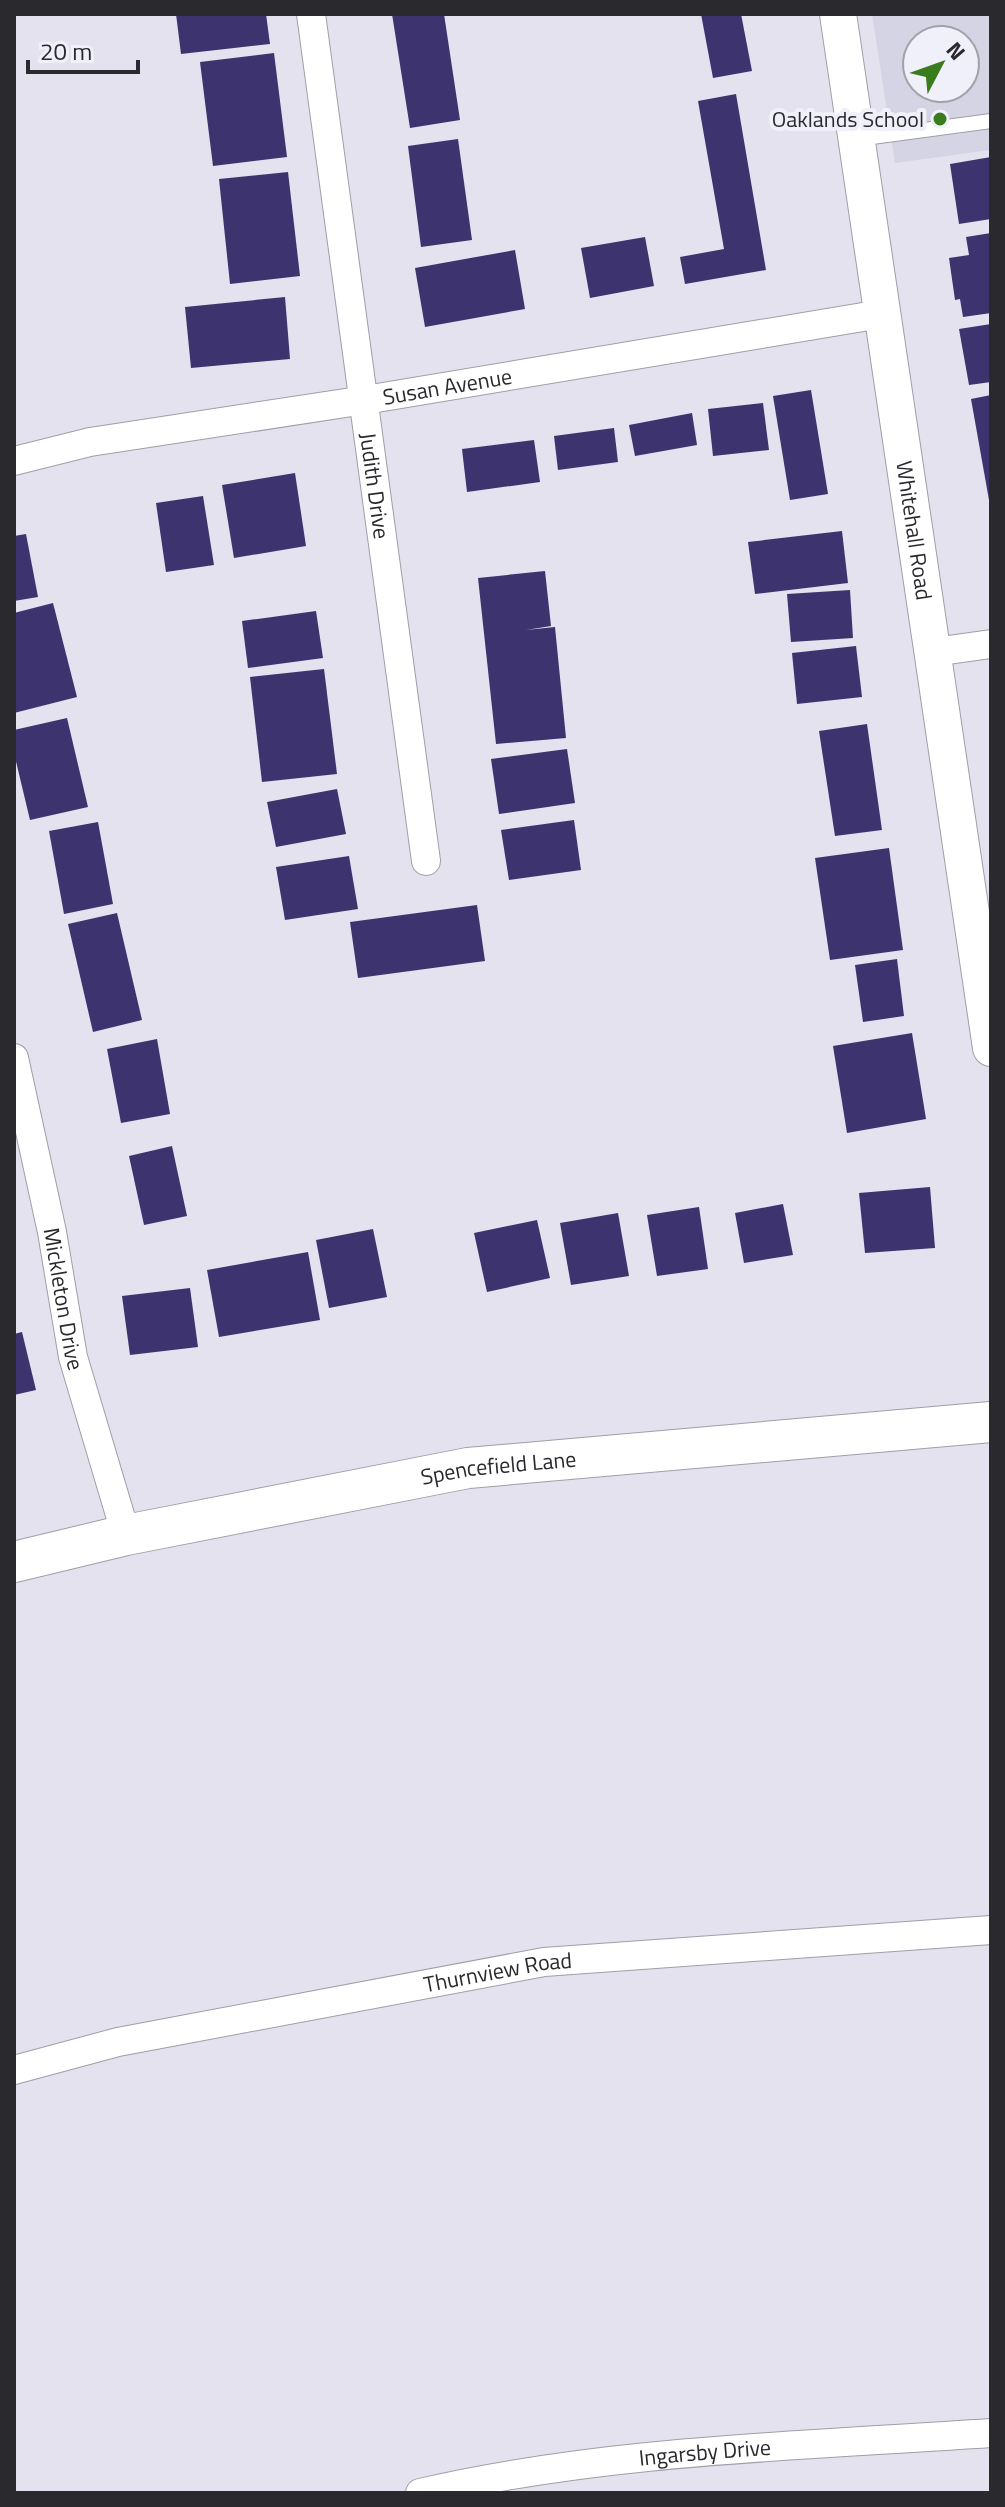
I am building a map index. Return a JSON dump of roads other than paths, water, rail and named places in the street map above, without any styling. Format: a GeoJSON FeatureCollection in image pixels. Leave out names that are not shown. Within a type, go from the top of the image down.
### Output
{"type":"FeatureCollection","features":[{"type":"Feature","properties":{"kind":"main road","name":"Spencefield Lane"},"geometry":{"type":"LineString","coordinates":[[14,1562],[126,1535],[468,1468],[991,1422]]}},
{"type":"Feature","properties":{"kind":"street","name":"Judith Drive"},"geometry":{"type":"LineString","coordinates":[[311,14],[426,861]]}},
{"type":"Feature","properties":{"kind":"street","name":"Whitehall Road"},"geometry":{"type":"LineString","coordinates":[[838,14],[991,1048]]}},
{"type":"Feature","properties":{"kind":"street","name":"Susan Avenue"},"geometry":{"type":"LineString","coordinates":[[14,461],[90,442],[365,400],[881,314]]}},
{"type":"Feature","properties":{"kind":"street"},"geometry":{"type":"LineString","coordinates":[[934,652],[991,644]]}},
{"type":"Feature","properties":{"kind":"street","name":"Mickleton Drive"},"geometry":{"type":"LineString","coordinates":[[14,1058],[52,1232],[73,1357],[126,1535]]}},
{"type":"Feature","properties":{"kind":"street","name":"Thurnview Road"},"geometry":{"type":"LineString","coordinates":[[14,2070],[118,2042],[544,1962],[991,1930]]}},
{"type":"Feature","properties":{"kind":"street","name":"Ingarsby Drive"},"geometry":{"type":"LineString","coordinates":[[420,2493],[621,2459],[991,2433]]}},
{"type":"Feature","properties":{"kind":"lane"},"geometry":{"type":"LineString","coordinates":[[855,139],[991,121]]}},
{"type":"Feature","properties":{"kind":"place","name":"Oaklands School"},"geometry":{"type":"Point","coordinates":[940,119]}}]}
